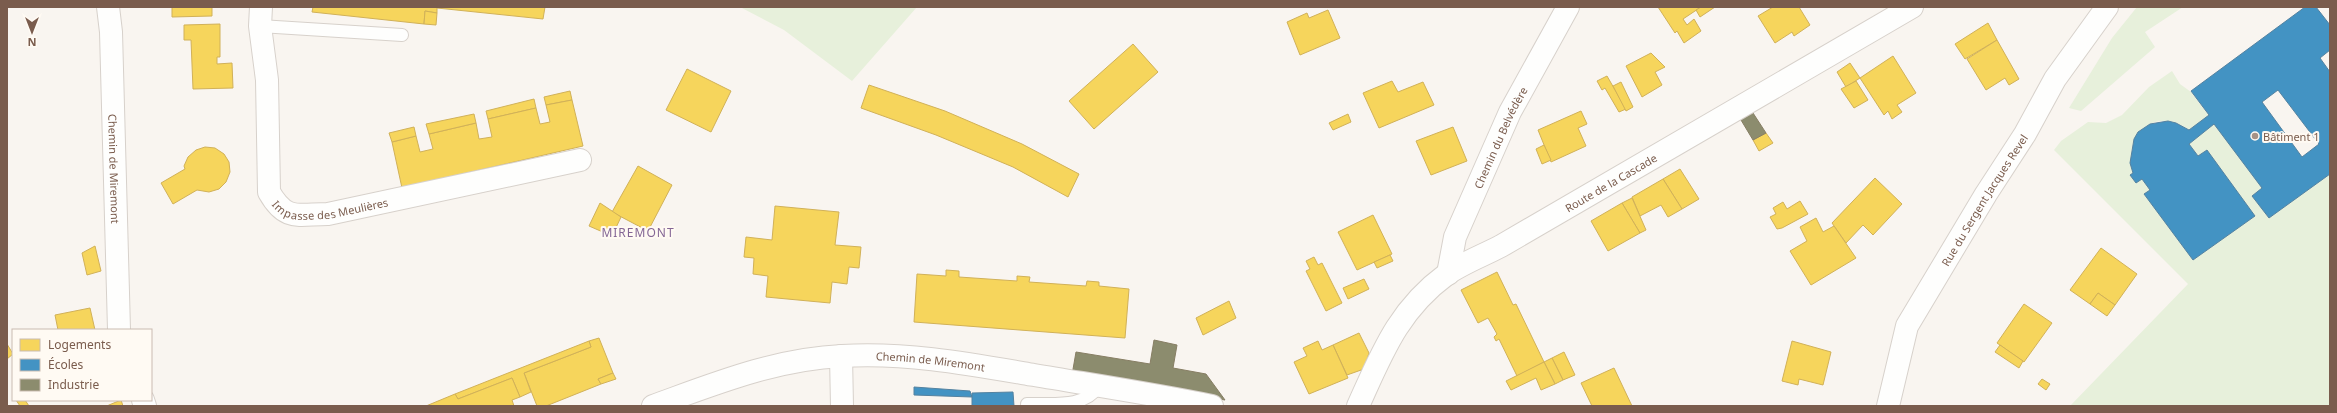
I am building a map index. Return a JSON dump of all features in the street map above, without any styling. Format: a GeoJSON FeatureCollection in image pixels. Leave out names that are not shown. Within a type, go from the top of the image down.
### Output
{"type":"FeatureCollection","features":[{"type":"Feature","properties":{"kind":"street","name":"Chemin de Miremont"},"geometry":{"type":"LineString","coordinates":[[108,7],[111,32],[119,329]]}},
{"type":"Feature","properties":{"kind":"street","name":"Chemin du Belvédère"},"geometry":{"type":"LineString","coordinates":[[1448,274],[1455,237],[1510,112],[1568,7]]}},
{"type":"Feature","properties":{"kind":"street","name":"Route de la Cascade"},"geometry":{"type":"LineString","coordinates":[[1358,406],[1383,348],[1396,326],[1414,304],[1448,274],[1501,246],[1912,7]]}},
{"type":"Feature","properties":{"kind":"street","name":"Rue du Sergent Jacques Revel"},"geometry":{"type":"LineString","coordinates":[[1888,406],[1907,326],[1986,194],[2025,134],[2055,79],[2107,7]]}},
{"type":"Feature","properties":{"kind":"street","name":"Impasse des Meulières"},"geometry":{"type":"LineString","coordinates":[[261,16],[267,80],[269,192],[278,208],[291,214],[328,214],[580,160]]}},
{"type":"Feature","properties":{"kind":"street","name":"Chemin de Miremont"},"geometry":{"type":"LineString","coordinates":[[652,406],[732,377],[785,363],[841,356],[910,356],[1099,386],[1212,406]]}},
{"type":"Feature","properties":{"kind":"street"},"geometry":{"type":"LineString","coordinates":[[841,356],[842,406]]}},
{"type":"Feature","properties":{"kind":"lane"},"geometry":{"type":"LineString","coordinates":[[261,16],[402,35]]}},
{"type":"Feature","properties":{"kind":"lane"},"geometry":{"type":"LineString","coordinates":[[1027,404],[1075,402],[1092,395],[1099,386]]}},
{"type":"Feature","properties":{"kind":"green space"},"geometry":{"type":"Polygon","coordinates":[[[740,7],[917,7],[852,81],[784,30],[740,7]]]}},
{"type":"Feature","properties":{"kind":"green space"},"geometry":{"type":"Polygon","coordinates":[[[2137,7],[2183,7],[2145,32],[2155,47],[2081,111],[2069,108],[2112,38],[2137,7]]]}},
{"type":"Feature","properties":{"kind":"green space"},"geometry":{"type":"Polygon","coordinates":[[[2172,71],[2180,84],[2191,92],[2209,116],[2189,130],[2176,123],[2164,121],[2154,122],[2144,128],[2137,136],[2133,146],[2131,159],[2133,173],[2130,175],[2136,183],[2142,179],[2150,190],[2144,194],[2193,260],[2255,216],[2207,150],[2198,156],[2189,144],[2214,124],[2262,188],[2252,196],[2269,218],[2330,174],[2330,406],[2070,406],[2188,284],[2054,150],[2061,141],[2088,122],[2106,123],[2122,115],[2149,87],[2172,71]]]}},
{"type":"Feature","properties":{"kind":"building: Logements"},"geometry":{"type":"Polygon","coordinates":[[[172,7],[212,7],[212,16],[172,17],[172,7]]]}},
{"type":"Feature","properties":{"kind":"building: Logements"},"geometry":{"type":"Polygon","coordinates":[[[313,7],[545,7],[543,19],[437,8],[437,13],[425,11],[424,24],[312,12],[313,7]]]}},
{"type":"Feature","properties":{"kind":"building: Logements"},"geometry":{"type":"Polygon","coordinates":[[[1658,7],[1701,7],[1683,19],[1687,25],[1694,19],[1701,31],[1684,43],[1677,31],[1675,33],[1658,7]]]}},
{"type":"Feature","properties":{"kind":"building: Logements"},"geometry":{"type":"Polygon","coordinates":[[[1701,7],[1715,7],[1700,17],[1696,10],[1701,7]]]}},
{"type":"Feature","properties":{"kind":"building: Logements"},"geometry":{"type":"Polygon","coordinates":[[[1773,7],[1799,7],[1810,25],[1794,36],[1792,32],[1775,43],[1758,16],[1773,7]]]}},
{"type":"Feature","properties":{"kind":"building: Logements"},"geometry":{"type":"Polygon","coordinates":[[[1328,10],[1340,38],[1300,55],[1287,22],[1307,13],[1309,18],[1328,10]]]}},
{"type":"Feature","properties":{"kind":"building: Logements"},"geometry":{"type":"Polygon","coordinates":[[[425,11],[437,13],[436,25],[424,24],[425,11]]]}},
{"type":"Feature","properties":{"kind":"building: Logements"},"geometry":{"type":"Polygon","coordinates":[[[1988,23],[1997,40],[1965,59],[1955,44],[1988,23]]]}},
{"type":"Feature","properties":{"kind":"building: Logements"},"geometry":{"type":"Polygon","coordinates":[[[220,24],[220,57],[217,57],[217,64],[232,63],[233,88],[193,89],[191,40],[184,40],[184,25],[220,24]]]}},
{"type":"Feature","properties":{"kind":"building: Logements"},"geometry":{"type":"Polygon","coordinates":[[[1997,40],[2019,79],[2009,85],[2005,78],[1986,90],[1967,59],[1997,40]]]}},
{"type":"Feature","properties":{"kind":"building: Logements"},"geometry":{"type":"Polygon","coordinates":[[[1133,44],[1158,72],[1094,129],[1069,101],[1133,44]]]}},
{"type":"Feature","properties":{"kind":"building: Logements"},"geometry":{"type":"Polygon","coordinates":[[[1651,53],[1665,67],[1655,72],[1662,85],[1642,97],[1626,66],[1651,53]]]}},
{"type":"Feature","properties":{"kind":"building: Logements"},"geometry":{"type":"Polygon","coordinates":[[[1893,56],[1916,93],[1897,105],[1902,112],[1892,119],[1888,111],[1884,115],[1860,78],[1893,56]]]}},
{"type":"Feature","properties":{"kind":"building: Logements"},"geometry":{"type":"Polygon","coordinates":[[[1850,63],[1860,78],[1846,87],[1837,72],[1850,63]]]}},
{"type":"Feature","properties":{"kind":"building: Logements"},"geometry":{"type":"Polygon","coordinates":[[[687,69],[731,91],[711,132],[666,110],[687,69]]]}},
{"type":"Feature","properties":{"kind":"building: Logements"},"geometry":{"type":"Polygon","coordinates":[[[1607,76],[1626,109],[1619,112],[1605,88],[1602,90],[1597,81],[1607,76]]]}},
{"type":"Feature","properties":{"kind":"building: Logements"},"geometry":{"type":"Polygon","coordinates":[[[1392,81],[1398,92],[1423,82],[1434,105],[1379,128],[1363,93],[1392,81]]]}},
{"type":"Feature","properties":{"kind":"building: Logements"},"geometry":{"type":"Polygon","coordinates":[[[1856,81],[1868,100],[1854,108],[1841,89],[1856,81]]]}},
{"type":"Feature","properties":{"kind":"building: Logements"},"geometry":{"type":"Polygon","coordinates":[[[1621,82],[1633,107],[1626,111],[1613,86],[1621,82]]]}},
{"type":"Feature","properties":{"kind":"building: Logements"},"geometry":{"type":"Polygon","coordinates":[[[869,85],[945,111],[1022,144],[1079,174],[1068,197],[1013,167],[936,135],[861,108],[869,85]]]}},
{"type":"Feature","properties":{"kind":"building: Logements"},"geometry":{"type":"Polygon","coordinates":[[[570,91],[572,100],[546,105],[544,97],[570,91]]]}},
{"type":"Feature","properties":{"kind":"building: Logements"},"geometry":{"type":"Polygon","coordinates":[[[534,99],[536,108],[488,119],[486,111],[534,99]]]}},
{"type":"Feature","properties":{"kind":"building: Logements"},"geometry":{"type":"Polygon","coordinates":[[[572,100],[583,146],[402,188],[392,142],[416,136],[420,152],[433,149],[429,134],[476,123],[479,139],[492,137],[488,119],[536,108],[540,124],[550,122],[546,105],[572,100]]]}},
{"type":"Feature","properties":{"kind":"building: Logements"},"geometry":{"type":"Polygon","coordinates":[[[1581,111],[1587,124],[1578,128],[1586,146],[1551,162],[1538,130],[1581,111]]]}},
{"type":"Feature","properties":{"kind":"building: Logements"},"geometry":{"type":"Polygon","coordinates":[[[474,114],[476,123],[429,134],[426,124],[474,114]]]}},
{"type":"Feature","properties":{"kind":"building: Logements"},"geometry":{"type":"Polygon","coordinates":[[[1348,114],[1351,122],[1333,130],[1329,123],[1348,114]]]}},
{"type":"Feature","properties":{"kind":"building: Logements"},"geometry":{"type":"Polygon","coordinates":[[[414,127],[416,136],[392,142],[389,133],[414,127]]]}},
{"type":"Feature","properties":{"kind":"building: Logements"},"geometry":{"type":"Polygon","coordinates":[[[1453,127],[1467,161],[1431,175],[1416,141],[1453,127]]]}},
{"type":"Feature","properties":{"kind":"building: Logements"},"geometry":{"type":"Polygon","coordinates":[[[1766,133],[1773,143],[1759,151],[1753,140],[1766,133]]]}},
{"type":"Feature","properties":{"kind":"building: Logements"},"geometry":{"type":"Polygon","coordinates":[[[1544,145],[1551,160],[1542,164],[1536,149],[1544,145]]]}},
{"type":"Feature","properties":{"kind":"building: Logements"},"geometry":{"type":"Polygon","coordinates":[[[205,147],[215,148],[224,154],[229,162],[230,172],[226,182],[219,189],[209,192],[197,190],[173,204],[161,183],[185,169],[184,166],[188,157],[196,150],[205,147]]]}},
{"type":"Feature","properties":{"kind":"building: Logements"},"geometry":{"type":"Polygon","coordinates":[[[638,166],[672,185],[648,231],[612,212],[638,166]]]}},
{"type":"Feature","properties":{"kind":"building: Logements"},"geometry":{"type":"Polygon","coordinates":[[[1680,169],[1699,199],[1682,209],[1663,179],[1680,169]]]}},
{"type":"Feature","properties":{"kind":"building: Logements"},"geometry":{"type":"Polygon","coordinates":[[[1875,178],[1902,204],[1873,235],[1863,225],[1846,243],[1832,223],[1875,178]]]}},
{"type":"Feature","properties":{"kind":"building: Logements"},"geometry":{"type":"Polygon","coordinates":[[[1663,179],[1682,209],[1668,217],[1661,205],[1640,216],[1632,197],[1663,179]]]}},
{"type":"Feature","properties":{"kind":"building: Logements"},"geometry":{"type":"Polygon","coordinates":[[[1632,198],[1646,230],[1640,233],[1622,203],[1632,198]]]}},
{"type":"Feature","properties":{"kind":"building: Logements"},"geometry":{"type":"Polygon","coordinates":[[[1800,201],[1808,214],[1782,228],[1777,229],[1770,217],[1776,214],[1773,208],[1783,202],[1787,209],[1800,201]]]}},
{"type":"Feature","properties":{"kind":"building: Logements"},"geometry":{"type":"Polygon","coordinates":[[[600,203],[621,217],[612,236],[589,226],[600,203]]]}},
{"type":"Feature","properties":{"kind":"building: Logements"},"geometry":{"type":"Polygon","coordinates":[[[1622,203],[1640,233],[1608,251],[1591,221],[1622,203]]]}},
{"type":"Feature","properties":{"kind":"building: Logements"},"geometry":{"type":"Polygon","coordinates":[[[775,206],[839,212],[835,245],[861,247],[859,268],[849,267],[847,284],[832,282],[830,303],[766,297],[768,276],[753,274],[754,258],[744,257],[746,237],[772,240],[775,206]]]}},
{"type":"Feature","properties":{"kind":"building: Logements"},"geometry":{"type":"Polygon","coordinates":[[[1373,215],[1392,254],[1357,270],[1338,232],[1373,215]]]}},
{"type":"Feature","properties":{"kind":"building: Logements"},"geometry":{"type":"Polygon","coordinates":[[[1816,218],[1823,232],[1834,226],[1856,258],[1811,285],[1790,251],[1807,241],[1800,227],[1816,218]]]}},
{"type":"Feature","properties":{"kind":"building: Logements"},"geometry":{"type":"Polygon","coordinates":[[[95,246],[101,271],[87,275],[82,253],[95,246]]]}},
{"type":"Feature","properties":{"kind":"building: Logements"},"geometry":{"type":"Polygon","coordinates":[[[2101,248],[2137,274],[2115,305],[2098,293],[2090,304],[2070,290],[2101,248]]]}},
{"type":"Feature","properties":{"kind":"building: Logements"},"geometry":{"type":"Polygon","coordinates":[[[1390,255],[1393,261],[1377,268],[1374,262],[1390,255]]]}},
{"type":"Feature","properties":{"kind":"building: Logements"},"geometry":{"type":"Polygon","coordinates":[[[1314,257],[1318,265],[1322,263],[1342,303],[1326,311],[1306,271],[1310,269],[1306,261],[1314,257]]]}},
{"type":"Feature","properties":{"kind":"building: Logements"},"geometry":{"type":"Polygon","coordinates":[[[946,270],[959,271],[959,277],[1017,281],[1017,276],[1030,277],[1029,282],[1086,286],[1087,281],[1099,282],[1099,286],[1129,289],[1125,338],[914,322],[917,274],[946,276],[946,270]]]}},
{"type":"Feature","properties":{"kind":"building: Logements"},"geometry":{"type":"Polygon","coordinates":[[[1497,272],[1513,305],[1516,304],[1544,362],[1517,376],[1499,339],[1496,341],[1494,337],[1497,334],[1488,318],[1478,323],[1461,290],[1497,272]]]}},
{"type":"Feature","properties":{"kind":"building: Logements"},"geometry":{"type":"Polygon","coordinates":[[[1364,279],[1369,289],[1348,299],[1343,288],[1364,279]]]}},
{"type":"Feature","properties":{"kind":"building: Logements"},"geometry":{"type":"Polygon","coordinates":[[[2098,293],[2115,305],[2107,316],[2090,304],[2098,293]]]}},
{"type":"Feature","properties":{"kind":"building: Logements"},"geometry":{"type":"Polygon","coordinates":[[[1229,301],[1236,318],[1203,335],[1196,318],[1229,301]]]}},
{"type":"Feature","properties":{"kind":"building: Logements"},"geometry":{"type":"Polygon","coordinates":[[[2024,304],[2052,323],[2024,362],[1997,343],[2024,304]]]}},
{"type":"Feature","properties":{"kind":"building: Logements"},"geometry":{"type":"Polygon","coordinates":[[[90,308],[95,329],[58,329],[55,315],[90,308]]]}},
{"type":"Feature","properties":{"kind":"building: Logements"},"geometry":{"type":"Polygon","coordinates":[[[1359,333],[1369,353],[1364,369],[1347,375],[1333,345],[1359,333]]]}},
{"type":"Feature","properties":{"kind":"building: Logements"},"geometry":{"type":"Polygon","coordinates":[[[599,338],[613,373],[598,379],[601,384],[546,406],[537,406],[524,373],[591,347],[589,341],[599,338]]]}},
{"type":"Feature","properties":{"kind":"building: Logements"},"geometry":{"type":"Polygon","coordinates":[[[589,341],[591,347],[524,373],[531,392],[520,397],[512,378],[458,399],[455,394],[589,341]]]}},
{"type":"Feature","properties":{"kind":"building: Logements"},"geometry":{"type":"Polygon","coordinates":[[[1318,341],[1322,350],[1333,345],[1348,378],[1309,394],[1294,362],[1307,356],[1303,348],[1318,341]]]}},
{"type":"Feature","properties":{"kind":"building: Logements"},"geometry":{"type":"Polygon","coordinates":[[[1792,341],[1831,352],[1823,385],[1799,379],[1798,385],[1782,381],[1792,341]]]}},
{"type":"Feature","properties":{"kind":"building: Logements"},"geometry":{"type":"Polygon","coordinates":[[[7,344],[12,355],[7,359],[7,344]]]}},
{"type":"Feature","properties":{"kind":"building: Logements"},"geometry":{"type":"Polygon","coordinates":[[[2000,345],[2023,361],[2019,368],[1995,352],[2000,345]]]}},
{"type":"Feature","properties":{"kind":"building: Logements"},"geometry":{"type":"Polygon","coordinates":[[[1564,352],[1575,375],[1563,380],[1552,358],[1564,352]]]}},
{"type":"Feature","properties":{"kind":"building: Logements"},"geometry":{"type":"Polygon","coordinates":[[[1552,358],[1563,380],[1555,384],[1544,362],[1552,358]]]}},
{"type":"Feature","properties":{"kind":"building: Logements"},"geometry":{"type":"Polygon","coordinates":[[[1544,362],[1555,384],[1541,390],[1536,378],[1511,390],[1506,381],[1544,362]]]}},
{"type":"Feature","properties":{"kind":"building: Logements"},"geometry":{"type":"Polygon","coordinates":[[[1614,368],[1632,406],[1592,406],[1581,383],[1614,368]]]}},
{"type":"Feature","properties":{"kind":"building: Logements"},"geometry":{"type":"Polygon","coordinates":[[[613,373],[616,379],[601,384],[598,379],[613,373]]]}},
{"type":"Feature","properties":{"kind":"building: Logements"},"geometry":{"type":"Polygon","coordinates":[[[512,378],[520,397],[512,400],[514,406],[426,406],[455,394],[458,399],[512,378]]]}},
{"type":"Feature","properties":{"kind":"building: Logements"},"geometry":{"type":"Polygon","coordinates":[[[2042,379],[2050,384],[2046,390],[2038,384],[2042,379]]]}},
{"type":"Feature","properties":{"kind":"building: Logements"},"geometry":{"type":"Polygon","coordinates":[[[17,401],[26,401],[29,406],[20,406],[17,401]]]}},
{"type":"Feature","properties":{"kind":"building: Logements"},"geometry":{"type":"Polygon","coordinates":[[[121,401],[123,406],[107,406],[121,401]]]}},
{"type":"Feature","properties":{"kind":"building: Écoles","name":"Bâtiment 1"},"geometry":{"type":"Polygon","coordinates":[[[2305,7],[2316,7],[2330,25],[2330,50],[2320,58],[2330,72],[2330,174],[2269,218],[2252,196],[2262,188],[2214,124],[2189,144],[2198,156],[2207,150],[2255,216],[2193,260],[2144,194],[2150,190],[2142,179],[2136,183],[2130,175],[2133,173],[2130,163],[2134,139],[2138,132],[2150,124],[2168,121],[2176,123],[2189,130],[2209,115],[2191,91],[2305,7]],[[2278,90],[2262,102],[2302,157],[2319,144],[2278,90]]]}},
{"type":"Feature","properties":{"kind":"building: Écoles"},"geometry":{"type":"Polygon","coordinates":[[[914,387],[970,391],[972,397],[914,395],[914,387]]]}},
{"type":"Feature","properties":{"kind":"building: Écoles"},"geometry":{"type":"Polygon","coordinates":[[[1013,392],[1014,406],[972,406],[972,393],[1013,392]]]}},
{"type":"Feature","properties":{"kind":"building: Industrie"},"geometry":{"type":"Polygon","coordinates":[[[1753,113],[1766,133],[1753,140],[1741,120],[1753,113]]]}},
{"type":"Feature","properties":{"kind":"building: Industrie"},"geometry":{"type":"Polygon","coordinates":[[[1154,340],[1177,345],[1173,368],[1206,374],[1225,400],[1072,375],[1076,352],[1150,364],[1154,340]]]}},
{"type":"Feature","properties":{"kind":"place","name":"Bâtiment 1"},"geometry":{"type":"Point","coordinates":[2255,136]}},
{"type":"Feature","properties":{"kind":"district","name":"MIREMONT"},"geometry":{"type":"Point","coordinates":[638,232]}}]}
